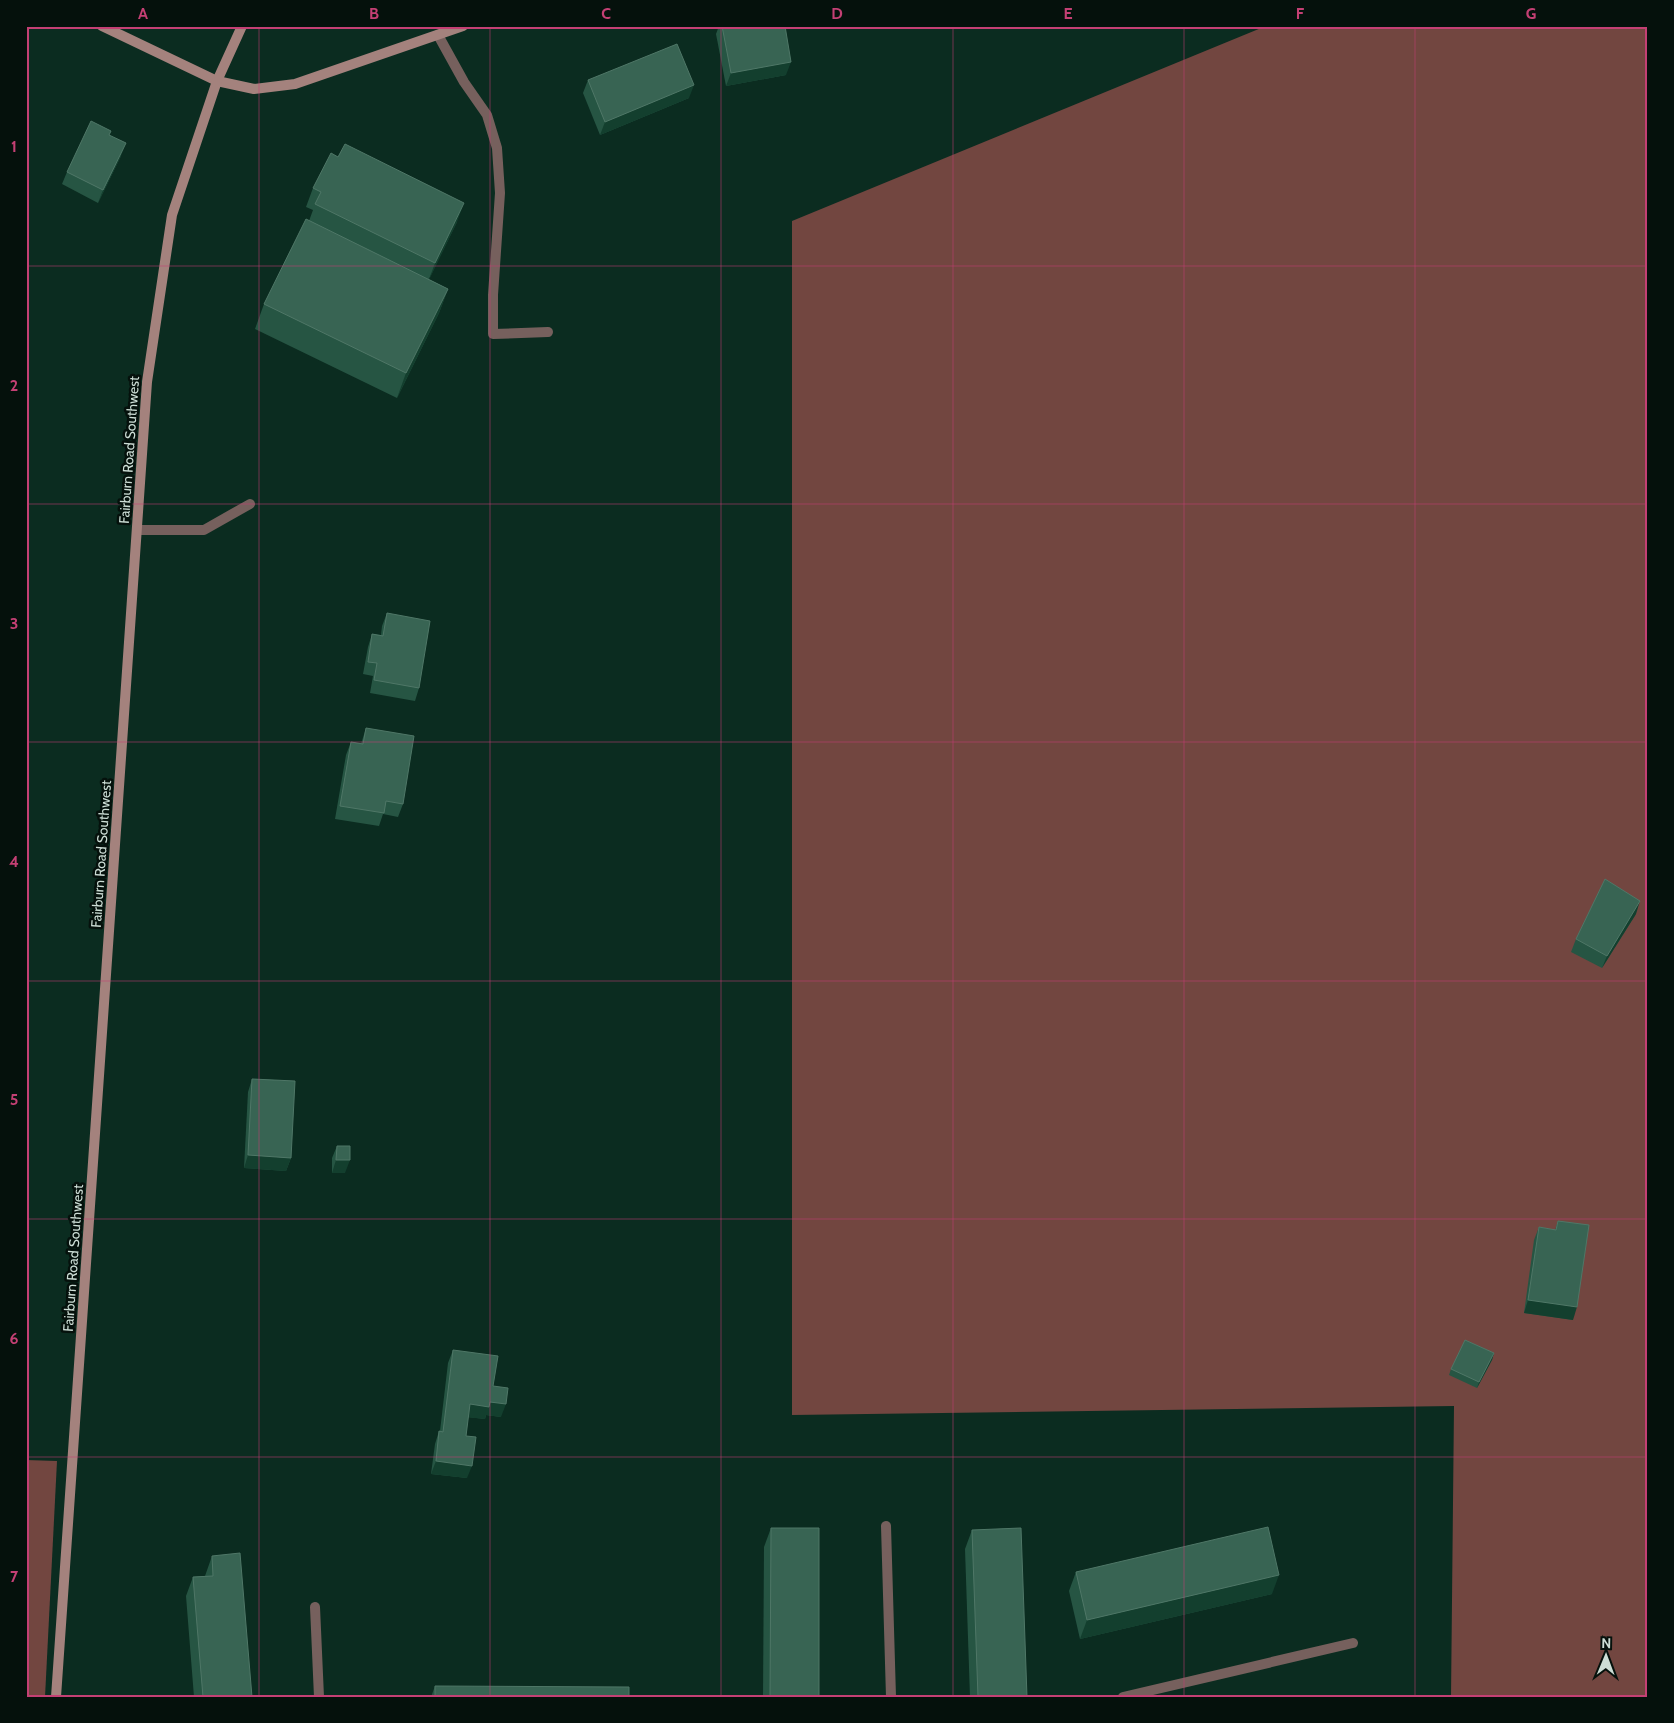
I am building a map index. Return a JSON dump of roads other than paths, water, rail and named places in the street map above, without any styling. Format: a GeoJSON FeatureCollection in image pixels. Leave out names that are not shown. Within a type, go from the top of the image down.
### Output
{"type":"FeatureCollection","features":[{"type":"Feature","properties":{"kind":"street"},"geometry":{"type":"LineString","coordinates":[[102,26],[217,81],[254,89],[295,84],[463,26]]}},
{"type":"Feature","properties":{"kind":"street","name":"Fairburn Road Southwest"},"geometry":{"type":"LineString","coordinates":[[56,1697],[148,382],[172,215],[217,81],[242,26]]}},
{"type":"Feature","properties":{"kind":"street"},"geometry":{"type":"LineString","coordinates":[[438,35],[464,82],[486,115],[497,148],[500,193],[493,295],[493,334],[548,332]]}},
{"type":"Feature","properties":{"kind":"street"},"geometry":{"type":"LineString","coordinates":[[137,530],[204,530],[250,504]]}},
{"type":"Feature","properties":{"kind":"street"},"geometry":{"type":"LineString","coordinates":[[886,1526],[892,1697]]}},
{"type":"Feature","properties":{"kind":"street"},"geometry":{"type":"LineString","coordinates":[[315,1607],[319,1697]]}},
{"type":"Feature","properties":{"kind":"street"},"geometry":{"type":"LineString","coordinates":[[1123,1697],[1353,1643]]}}]}
